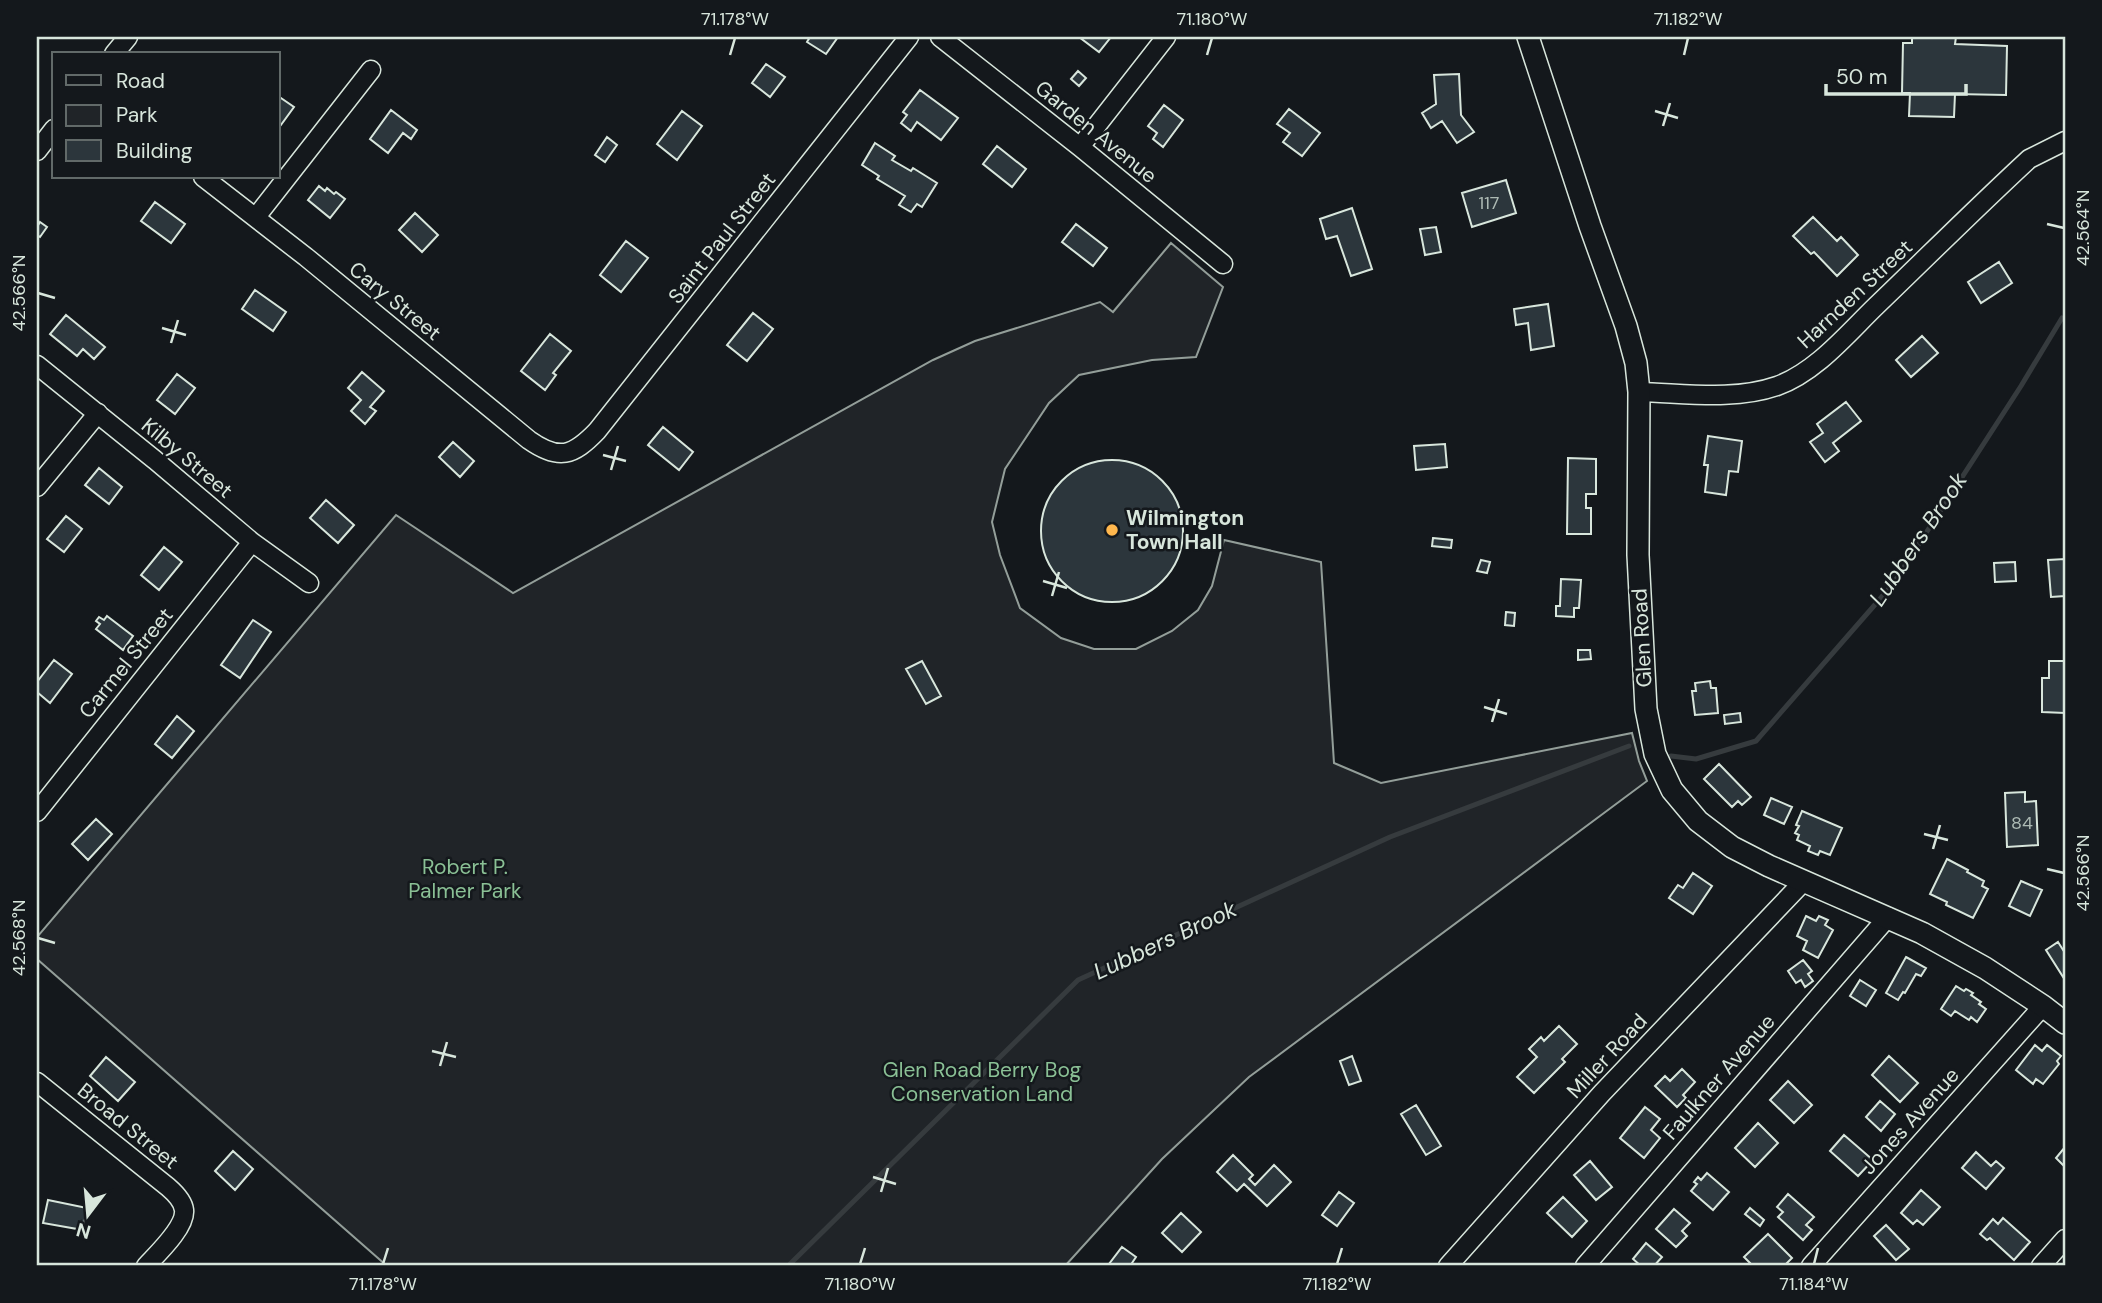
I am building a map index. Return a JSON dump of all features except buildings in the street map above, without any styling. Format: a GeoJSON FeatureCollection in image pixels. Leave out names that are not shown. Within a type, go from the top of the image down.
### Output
{"type":"FeatureCollection","features":[{"type":"Feature","properties":{"kind":"street"},"geometry":{"type":"LineString","coordinates":[[116,52],[128,37]]}},
{"type":"Feature","properties":{"kind":"street","name":"Saint Paul Street"},"geometry":{"type":"LineString","coordinates":[[560,454],[580,448],[597,431],[909,37]]}},
{"type":"Feature","properties":{"kind":"street","name":"Garden Avenue"},"geometry":{"type":"LineString","coordinates":[[940,37],[1223,264]]}},
{"type":"Feature","properties":{"kind":"street"},"geometry":{"type":"LineString","coordinates":[[1080,147],[1166,37]]}},
{"type":"Feature","properties":{"kind":"street","name":"Glen Road"},"geometry":{"type":"LineString","coordinates":[[1528,37],[1573,177],[1626,326],[1636,363],[1639,392],[1638,555],[1646,709],[1655,754],[1672,790],[1690,813],[1713,834],[1748,856],[1888,916],[1974,962],[2065,1023]]}},
{"type":"Feature","properties":{"kind":"street"},"geometry":{"type":"LineString","coordinates":[[256,217],[372,70]]}},
{"type":"Feature","properties":{"kind":"street"},"geometry":{"type":"LineString","coordinates":[[37,151],[52,132]]}},
{"type":"Feature","properties":{"kind":"street","name":"Harnden Street"},"geometry":{"type":"LineString","coordinates":[[1639,392],[1731,394],[1775,386],[1792,379],[1808,369],[1843,338],[2029,159],[2065,141]]}},
{"type":"Feature","properties":{"kind":"street","name":"Cary Street"},"geometry":{"type":"LineString","coordinates":[[204,178],[256,217],[529,440],[545,450],[560,454]]}},
{"type":"Feature","properties":{"kind":"street","name":"Kilby Street"},"geometry":{"type":"LineString","coordinates":[[37,365],[252,542],[309,583]]}},
{"type":"Feature","properties":{"kind":"street"},"geometry":{"type":"LineString","coordinates":[[37,487],[98,413]]}},
{"type":"Feature","properties":{"kind":"street","name":"Carmel Street"},"geometry":{"type":"LineString","coordinates":[[37,812],[252,542]]}},
{"type":"Feature","properties":{"kind":"street","name":"Miller Road"},"geometry":{"type":"LineString","coordinates":[[1448,1266],[1602,1093],[1804,881]]}},
{"type":"Feature","properties":{"kind":"street","name":"Faulkner Avenue"},"geometry":{"type":"LineString","coordinates":[[1585,1266],[1888,916]]}},
{"type":"Feature","properties":{"kind":"street","name":"Jones Avenue"},"geometry":{"type":"LineString","coordinates":[[1811,1266],[2043,1006]]}},
{"type":"Feature","properties":{"kind":"street","name":"Broad Street"},"geometry":{"type":"LineString","coordinates":[[37,1082],[178,1197],[184,1210],[178,1228],[146,1266]]}},
{"type":"Feature","properties":{"kind":"street"},"geometry":{"type":"LineString","coordinates":[[2041,1266],[2065,1239]]}},
{"type":"Feature","properties":{"kind":"green space","name":"Robert P. Palmer Park"},"geometry":{"type":"Polygon","coordinates":[[[1171,243],[1223,287],[1196,357],[1152,360],[1079,375],[1049,403],[1005,469],[992,522],[1000,555],[1020,608],[1061,638],[1094,649],[1136,649],[1172,631],[1198,610],[1212,586],[1224,540],[1321,562],[1334,763],[1381,783],[1632,733],[1647,781],[1249,1077],[1162,1159],[1065,1266],[387,1266],[37,959],[37,937],[396,515],[513,593],[933,360],[975,341],[1100,302],[1113,312],[1171,243]]]}},
{"type":"Feature","properties":{"kind":"waterway","name":"Lubbers Brook"},"geometry":{"type":"LineString","coordinates":[[1671,756],[1696,759],[1756,741],[1893,584],[2062,318]]}},
{"type":"Feature","properties":{"kind":"waterway","name":"Lubbers Brook"},"geometry":{"type":"LineString","coordinates":[[788,1266],[1078,980],[1390,837],[1629,746]]}},
{"type":"Feature","properties":{"kind":"place","name":"Wilmington Town Hall"},"geometry":{"type":"Point","coordinates":[1112,530]}},
{"type":"Feature","properties":{"kind":"park label","name":"Glen Road Berry Bog Conservation Land"},"geometry":{"type":"Point","coordinates":[982,1082]}}]}
